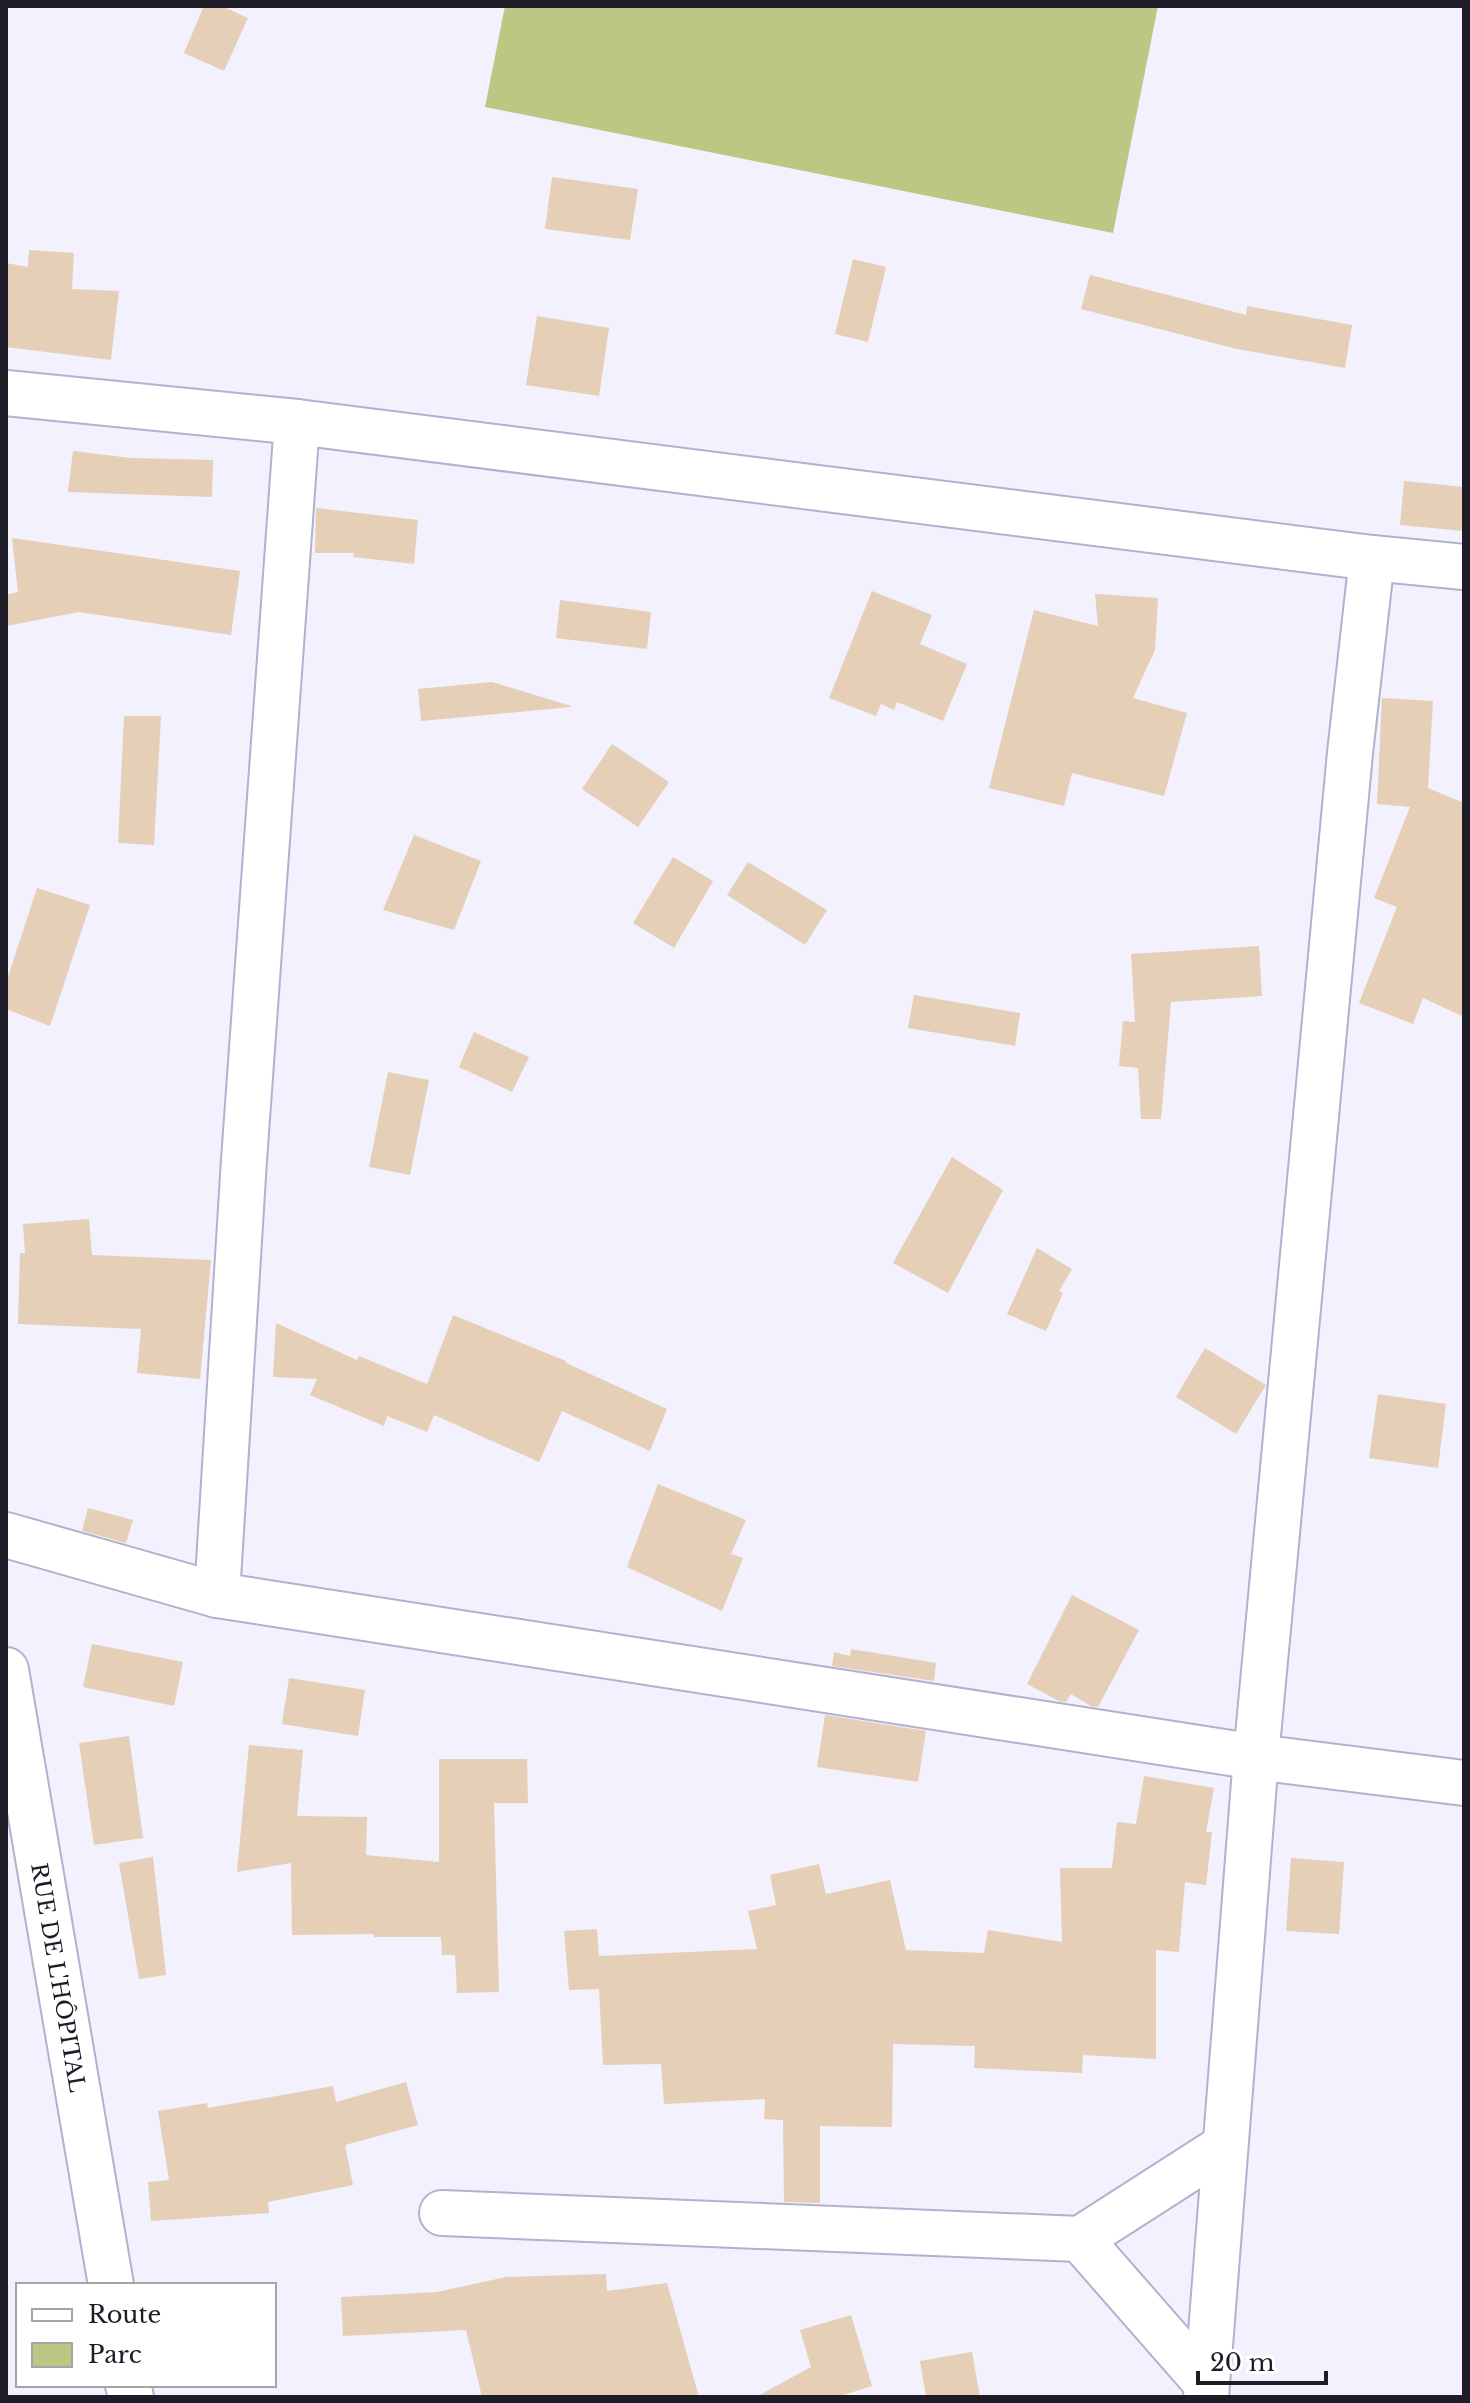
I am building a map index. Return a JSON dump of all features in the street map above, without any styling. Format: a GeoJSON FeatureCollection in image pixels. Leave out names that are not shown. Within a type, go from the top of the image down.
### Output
{"type":"FeatureCollection","features":[{"type":"Feature","properties":{"kind":"street"},"geometry":{"type":"LineString","coordinates":[[6,393],[297,422],[1372,558],[1464,567]]}},
{"type":"Feature","properties":{"kind":"street"},"geometry":{"type":"LineString","coordinates":[[217,1595],[248,1097],[297,422]]}},
{"type":"Feature","properties":{"kind":"street"},"geometry":{"type":"LineString","coordinates":[[1206,2390],[1256,1757],[1349,769],[1372,558]]}},
{"type":"Feature","properties":{"kind":"street"},"geometry":{"type":"LineString","coordinates":[[6,1535],[217,1595],[1256,1757],[1464,1783]]}},
{"type":"Feature","properties":{"kind":"street","name":"RUE DE L'HÔPITAL"},"geometry":{"type":"LineString","coordinates":[[6,1670],[111,2283]]}},
{"type":"Feature","properties":{"kind":"street"},"geometry":{"type":"LineString","coordinates":[[442,2213],[1080,2239],[1225,2146]]}},
{"type":"Feature","properties":{"kind":"street"},"geometry":{"type":"LineString","coordinates":[[1080,2239],[1206,2390]]}},
{"type":"Feature","properties":{"kind":"green space"},"geometry":{"type":"Polygon","coordinates":[[[505,6],[1158,6],[1113,233],[485,107],[505,6]]]}},
{"type":"Feature","properties":{"kind":"building"},"geometry":{"type":"Polygon","coordinates":[[[204,6],[222,6],[248,18],[224,71],[184,53],[204,6]]]}},
{"type":"Feature","properties":{"kind":"building"},"geometry":{"type":"Polygon","coordinates":[[[552,177],[638,189],[630,240],[545,229],[552,177]]]}},
{"type":"Feature","properties":{"kind":"building"},"geometry":{"type":"Polygon","coordinates":[[[29,250],[74,253],[72,289],[119,291],[111,360],[6,347],[6,263],[28,267],[29,250]]]}},
{"type":"Feature","properties":{"kind":"building"},"geometry":{"type":"Polygon","coordinates":[[[853,259],[886,267],[868,342],[835,334],[853,259]]]}},
{"type":"Feature","properties":{"kind":"building"},"geometry":{"type":"Polygon","coordinates":[[[1090,275],[1246,315],[1247,306],[1352,325],[1345,368],[1237,349],[1081,309],[1090,275]]]}},
{"type":"Feature","properties":{"kind":"building"},"geometry":{"type":"Polygon","coordinates":[[[537,316],[609,328],[599,396],[526,385],[537,316]]]}},
{"type":"Feature","properties":{"kind":"building"},"geometry":{"type":"Polygon","coordinates":[[[73,451],[131,458],[213,460],[212,497],[68,492],[73,451]]]}},
{"type":"Feature","properties":{"kind":"building"},"geometry":{"type":"Polygon","coordinates":[[[1404,481],[1464,487],[1464,531],[1400,525],[1404,481]]]}},
{"type":"Feature","properties":{"kind":"building"},"geometry":{"type":"Polygon","coordinates":[[[316,508],[418,520],[414,564],[353,557],[354,553],[315,553],[316,508]]]}},
{"type":"Feature","properties":{"kind":"building"},"geometry":{"type":"Polygon","coordinates":[[[12,538],[240,571],[231,635],[79,612],[6,626],[6,595],[18,592],[12,538]]]}},
{"type":"Feature","properties":{"kind":"building"},"geometry":{"type":"Polygon","coordinates":[[[872,591],[932,615],[920,644],[967,664],[943,721],[897,702],[894,710],[881,704],[876,716],[829,698],[872,591]]]}},
{"type":"Feature","properties":{"kind":"building"},"geometry":{"type":"Polygon","coordinates":[[[1095,594],[1158,598],[1155,650],[1133,698],[1187,713],[1164,796],[1072,773],[1064,806],[989,788],[1034,610],[1098,626],[1095,594]]]}},
{"type":"Feature","properties":{"kind":"building"},"geometry":{"type":"Polygon","coordinates":[[[560,600],[651,612],[647,649],[556,638],[560,600]]]}},
{"type":"Feature","properties":{"kind":"building"},"geometry":{"type":"Polygon","coordinates":[[[492,682],[571,707],[421,721],[418,689],[492,682]]]}},
{"type":"Feature","properties":{"kind":"building"},"geometry":{"type":"Polygon","coordinates":[[[1382,698],[1433,701],[1428,788],[1464,803],[1464,1017],[1423,998],[1413,1024],[1359,1003],[1397,907],[1374,898],[1410,807],[1377,804],[1382,698]]]}},
{"type":"Feature","properties":{"kind":"building"},"geometry":{"type":"Polygon","coordinates":[[[124,716],[161,716],[154,845],[118,843],[124,716]]]}},
{"type":"Feature","properties":{"kind":"building"},"geometry":{"type":"Polygon","coordinates":[[[612,744],[669,782],[638,827],[582,789],[612,744]]]}},
{"type":"Feature","properties":{"kind":"building"},"geometry":{"type":"Polygon","coordinates":[[[414,835],[481,861],[454,930],[383,910],[414,835]]]}},
{"type":"Feature","properties":{"kind":"building"},"geometry":{"type":"Polygon","coordinates":[[[673,857],[713,881],[674,948],[633,923],[673,857]]]}},
{"type":"Feature","properties":{"kind":"building"},"geometry":{"type":"Polygon","coordinates":[[[748,862],[827,910],[805,945],[727,895],[748,862]]]}},
{"type":"Feature","properties":{"kind":"building"},"geometry":{"type":"Polygon","coordinates":[[[37,888],[90,905],[50,1026],[6,1009],[6,983],[37,888]]]}},
{"type":"Feature","properties":{"kind":"building"},"geometry":{"type":"Polygon","coordinates":[[[1259,946],[1262,996],[1171,1002],[1161,1119],[1141,1119],[1138,1068],[1119,1066],[1123,1021],[1135,1022],[1131,954],[1259,946]]]}},
{"type":"Feature","properties":{"kind":"building"},"geometry":{"type":"Polygon","coordinates":[[[914,995],[1020,1013],[1015,1046],[908,1028],[914,995]]]}},
{"type":"Feature","properties":{"kind":"building"},"geometry":{"type":"Polygon","coordinates":[[[474,1032],[529,1057],[512,1092],[459,1067],[474,1032]]]}},
{"type":"Feature","properties":{"kind":"building"},"geometry":{"type":"Polygon","coordinates":[[[388,1072],[429,1080],[410,1175],[369,1167],[388,1072]]]}},
{"type":"Feature","properties":{"kind":"building"},"geometry":{"type":"Polygon","coordinates":[[[952,1157],[1003,1190],[948,1293],[893,1263],[952,1157]]]}},
{"type":"Feature","properties":{"kind":"building"},"geometry":{"type":"Polygon","coordinates":[[[89,1219],[92,1255],[211,1260],[200,1379],[137,1373],[141,1329],[18,1324],[20,1253],[25,1253],[23,1224],[89,1219]]]}},
{"type":"Feature","properties":{"kind":"building"},"geometry":{"type":"Polygon","coordinates":[[[1037,1248],[1072,1269],[1059,1291],[1063,1293],[1046,1331],[1007,1314],[1037,1248]]]}},
{"type":"Feature","properties":{"kind":"building"},"geometry":{"type":"Polygon","coordinates":[[[453,1315],[566,1361],[667,1409],[650,1451],[562,1411],[539,1462],[434,1415],[427,1432],[387,1416],[384,1426],[310,1395],[317,1379],[273,1377],[276,1323],[357,1360],[359,1356],[427,1384],[453,1315]]]}},
{"type":"Feature","properties":{"kind":"building"},"geometry":{"type":"Polygon","coordinates":[[[1205,1348],[1266,1385],[1236,1434],[1176,1397],[1205,1348]]]}},
{"type":"Feature","properties":{"kind":"building"},"geometry":{"type":"Polygon","coordinates":[[[1378,1394],[1446,1404],[1438,1468],[1369,1458],[1378,1394]]]}},
{"type":"Feature","properties":{"kind":"building"},"geometry":{"type":"Polygon","coordinates":[[[658,1484],[746,1520],[731,1554],[743,1558],[722,1611],[627,1567],[658,1484]]]}},
{"type":"Feature","properties":{"kind":"building"},"geometry":{"type":"Polygon","coordinates":[[[88,1508],[133,1520],[126,1543],[82,1531],[88,1508]]]}},
{"type":"Feature","properties":{"kind":"building"},"geometry":{"type":"Polygon","coordinates":[[[1072,1595],[1139,1630],[1098,1707],[1071,1694],[1066,1702],[1059,1701],[1027,1684],[1072,1595]]]}},
{"type":"Feature","properties":{"kind":"building"},"geometry":{"type":"Polygon","coordinates":[[[92,1644],[183,1662],[174,1706],[83,1687],[92,1644]]]}},
{"type":"Feature","properties":{"kind":"building"},"geometry":{"type":"Polygon","coordinates":[[[851,1649],[936,1663],[934,1681],[832,1666],[834,1652],[850,1656],[851,1649]]]}},
{"type":"Feature","properties":{"kind":"building"},"geometry":{"type":"Polygon","coordinates":[[[289,1678],[365,1690],[358,1736],[282,1724],[289,1678]]]}},
{"type":"Feature","properties":{"kind":"building"},"geometry":{"type":"Polygon","coordinates":[[[825,1715],[926,1731],[918,1782],[817,1767],[825,1715]]]}},
{"type":"Feature","properties":{"kind":"building"},"geometry":{"type":"Polygon","coordinates":[[[129,1736],[143,1838],[94,1845],[79,1743],[129,1736]]]}},
{"type":"Feature","properties":{"kind":"building"},"geometry":{"type":"Polygon","coordinates":[[[249,1745],[303,1750],[297,1816],[367,1817],[366,1855],[439,1862],[439,1759],[527,1759],[528,1803],[494,1803],[499,1992],[457,1993],[455,1955],[442,1955],[441,1937],[292,1935],[291,1863],[237,1872],[249,1745]]]}},
{"type":"Feature","properties":{"kind":"building"},"geometry":{"type":"Polygon","coordinates":[[[1144,1776],[1214,1788],[1206,1832],[1212,1832],[1206,1885],[1185,1882],[1179,1952],[1156,1950],[1156,2059],[1083,2055],[1082,2073],[974,2068],[975,2046],[893,2044],[892,2127],[820,2126],[820,2203],[784,2202],[783,2120],[764,2119],[765,2099],[664,2104],[661,2064],[603,2065],[599,1989],[569,1990],[564,1931],[597,1929],[599,1956],[757,1949],[748,1911],[776,1905],[770,1875],[819,1864],[826,1894],[890,1880],[906,1950],[984,1953],[988,1930],[1062,1942],[1060,1868],[1112,1868],[1117,1822],[1136,1824],[1144,1776]]]}},
{"type":"Feature","properties":{"kind":"building"},"geometry":{"type":"Polygon","coordinates":[[[153,1857],[166,1975],[139,1979],[119,1863],[153,1857]]]}},
{"type":"Feature","properties":{"kind":"building"},"geometry":{"type":"Polygon","coordinates":[[[1291,1858],[1344,1862],[1339,1934],[1286,1931],[1291,1858]]]}},
{"type":"Feature","properties":{"kind":"building"},"geometry":{"type":"Polygon","coordinates":[[[406,2082],[418,2125],[345,2145],[353,2185],[268,2202],[269,2213],[151,2221],[148,2182],[169,2180],[158,2111],[207,2103],[208,2108],[333,2086],[336,2102],[406,2082]]]}},
{"type":"Feature","properties":{"kind":"building"},"geometry":{"type":"Polygon","coordinates":[[[606,2274],[607,2291],[667,2283],[699,2397],[482,2397],[466,2330],[343,2336],[341,2297],[437,2292],[506,2277],[606,2274]]]}},
{"type":"Feature","properties":{"kind":"building"},"geometry":{"type":"Polygon","coordinates":[[[851,2315],[872,2386],[837,2397],[756,2397],[811,2367],[800,2330],[851,2315]]]}},
{"type":"Feature","properties":{"kind":"building"},"geometry":{"type":"Polygon","coordinates":[[[972,2352],[980,2397],[926,2397],[920,2361],[972,2352]]]}}]}
